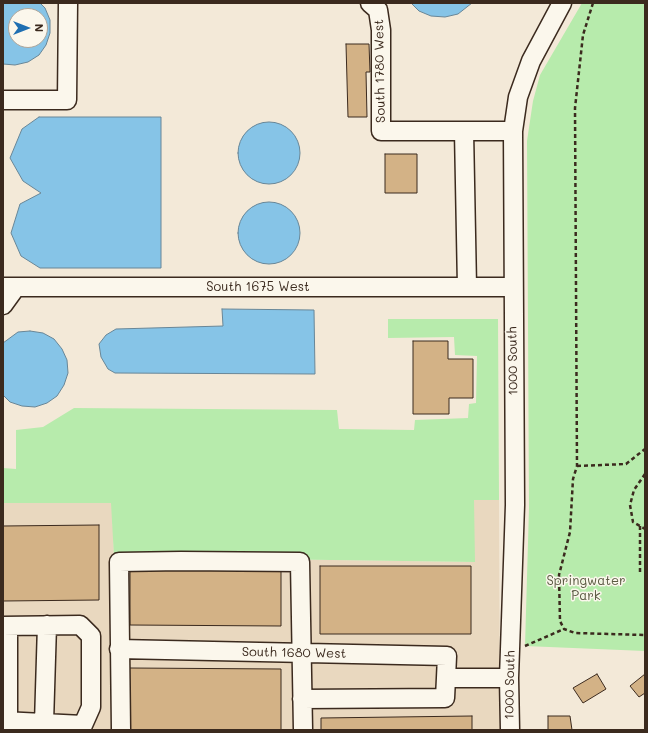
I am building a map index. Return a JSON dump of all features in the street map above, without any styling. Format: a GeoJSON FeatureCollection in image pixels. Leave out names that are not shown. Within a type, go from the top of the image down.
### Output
{"type":"FeatureCollection","features":[{"type":"Feature","properties":{"kind":"street"},"geometry":{"type":"LineString","coordinates":[[3,100],[67,100],[68,3]]}},
{"type":"Feature","properties":{"kind":"street","name":"South 1780 West"},"geometry":{"type":"LineString","coordinates":[[370,3],[378,10],[381,30],[381,131],[513,131]]}},
{"type":"Feature","properties":{"kind":"street","name":"1000 South"},"geometry":{"type":"LineString","coordinates":[[510,730],[509,678],[515,505],[512,287],[513,131],[518,97],[531,61],[562,3]]}},
{"type":"Feature","properties":{"kind":"street"},"geometry":{"type":"LineString","coordinates":[[464,131],[467,287]]}},
{"type":"Feature","properties":{"kind":"street"},"geometry":{"type":"LineString","coordinates":[[3,305],[10,287]]}},
{"type":"Feature","properties":{"kind":"street","name":"South 1675 West"},"geometry":{"type":"LineString","coordinates":[[10,287],[512,287]]}},
{"type":"Feature","properties":{"kind":"street"},"geometry":{"type":"LineString","coordinates":[[121,730],[119,562],[300,562],[303,730]]}},
{"type":"Feature","properties":{"kind":"street"},"geometry":{"type":"LineString","coordinates":[[44,723],[47,625]]}},
{"type":"Feature","properties":{"kind":"street"},"geometry":{"type":"LineString","coordinates":[[47,625],[80,625],[91,636],[91,708],[83,724],[5,721],[5,626],[47,625]]}},
{"type":"Feature","properties":{"kind":"street","name":"South 1680 West"},"geometry":{"type":"LineString","coordinates":[[119,649],[447,656],[445,698],[302,700]]}},
{"type":"Feature","properties":{"kind":"street"},"geometry":{"type":"LineString","coordinates":[[446,678],[509,678]]}},
{"type":"Feature","properties":{"kind":"path"},"geometry":{"type":"LineString","coordinates":[[593,3],[582,35],[575,108],[577,466],[573,479],[570,532],[559,575],[560,621],[564,629],[575,633],[645,635]]}},
{"type":"Feature","properties":{"kind":"path"},"geometry":{"type":"LineString","coordinates":[[577,466],[626,464],[645,449]]}},
{"type":"Feature","properties":{"kind":"path"},"geometry":{"type":"LineString","coordinates":[[645,474],[634,490],[630,504],[634,522],[645,529]]}},
{"type":"Feature","properties":{"kind":"path"},"geometry":{"type":"LineString","coordinates":[[640,526],[640,573]]}},
{"type":"Feature","properties":{"kind":"path"},"geometry":{"type":"LineString","coordinates":[[525,646],[564,629]]}},
{"type":"Feature","properties":{"kind":"shaded area"},"geometry":{"type":"Polygon","coordinates":[[[474,500],[499,500],[500,730],[3,730],[3,503],[112,502],[114,557],[474,562],[474,500]]]}},
{"type":"Feature","properties":{"kind":"green space","name":"Springwater Park"},"geometry":{"type":"Polygon","coordinates":[[[582,3],[645,3],[645,651],[525,646],[529,508],[527,141],[533,101],[540,75],[582,3]]]}},
{"type":"Feature","properties":{"kind":"green space"},"geometry":{"type":"Polygon","coordinates":[[[388,319],[498,319],[499,500],[474,500],[475,562],[114,557],[111,503],[3,503],[3,468],[16,469],[16,430],[43,427],[74,408],[337,410],[339,429],[414,430],[415,420],[468,418],[469,404],[476,403],[477,356],[455,355],[454,337],[388,338],[388,319]]]}},
{"type":"Feature","properties":{"kind":"water"},"geometry":{"type":"Polygon","coordinates":[[[3,3],[40,3],[45,8],[8,8],[8,48],[44,48],[39,55],[28,62],[15,65],[3,64],[3,3]]]}},
{"type":"Feature","properties":{"kind":"water"},"geometry":{"type":"Polygon","coordinates":[[[411,3],[472,3],[458,14],[445,17],[431,16],[419,11],[411,3]]]}},
{"type":"Feature","properties":{"kind":"water"},"geometry":{"type":"Polygon","coordinates":[[[48,15],[50,20],[50,33],[48,39],[48,15]]]}},
{"type":"Feature","properties":{"kind":"water"},"geometry":{"type":"Polygon","coordinates":[[[39,117],[161,117],[161,268],[40,268],[21,256],[11,233],[20,204],[41,193],[23,181],[10,158],[22,129],[39,117]]]}},
{"type":"Feature","properties":{"kind":"water"},"geometry":{"type":"Polygon","coordinates":[[[269,122],[286,127],[291,131],[295,136],[300,153],[295,170],[291,175],[286,179],[269,184],[252,179],[247,175],[243,170],[238,153],[243,136],[247,131],[252,127],[269,122]]]}},
{"type":"Feature","properties":{"kind":"water"},"geometry":{"type":"Polygon","coordinates":[[[269,202],[281,204],[291,211],[298,221],[300,233],[298,245],[291,255],[281,262],[269,264],[257,262],[247,255],[240,245],[238,233],[240,221],[247,211],[257,204],[269,202]]]}},
{"type":"Feature","properties":{"kind":"water"},"geometry":{"type":"Polygon","coordinates":[[[222,309],[314,310],[315,374],[115,373],[108,369],[101,357],[99,344],[106,335],[116,329],[223,326],[222,309]]]}},
{"type":"Feature","properties":{"kind":"water"},"geometry":{"type":"Polygon","coordinates":[[[30,331],[43,333],[54,339],[62,349],[67,360],[68,373],[64,385],[57,396],[47,403],[35,407],[22,406],[10,402],[3,395],[3,343],[18,332],[30,331]]]}},
{"type":"Feature","properties":{"kind":"building"},"geometry":{"type":"Polygon","coordinates":[[[346,44],[369,44],[370,72],[366,72],[367,117],[348,117],[346,44]]]}},
{"type":"Feature","properties":{"kind":"building"},"geometry":{"type":"Polygon","coordinates":[[[385,154],[417,154],[417,193],[385,193],[385,154]]]}},
{"type":"Feature","properties":{"kind":"building"},"geometry":{"type":"Polygon","coordinates":[[[413,341],[448,341],[448,359],[473,359],[473,398],[449,398],[449,414],[413,414],[413,341]]]}},
{"type":"Feature","properties":{"kind":"building"},"geometry":{"type":"Polygon","coordinates":[[[99,525],[99,600],[3,601],[3,526],[99,525]]]}},
{"type":"Feature","properties":{"kind":"building"},"geometry":{"type":"Polygon","coordinates":[[[130,566],[281,567],[281,626],[130,625],[130,566]]]}},
{"type":"Feature","properties":{"kind":"building"},"geometry":{"type":"Polygon","coordinates":[[[320,566],[471,566],[471,634],[320,634],[320,566]]]}},
{"type":"Feature","properties":{"kind":"building"},"geometry":{"type":"Polygon","coordinates":[[[129,668],[281,669],[281,730],[129,730],[129,668]]]}},
{"type":"Feature","properties":{"kind":"building"},"geometry":{"type":"Polygon","coordinates":[[[597,674],[606,689],[583,703],[573,688],[597,674]]]}},
{"type":"Feature","properties":{"kind":"building"},"geometry":{"type":"Polygon","coordinates":[[[645,674],[645,693],[639,697],[630,686],[645,674]]]}},
{"type":"Feature","properties":{"kind":"building"},"geometry":{"type":"Polygon","coordinates":[[[472,716],[472,730],[321,730],[321,718],[472,716]]]}},
{"type":"Feature","properties":{"kind":"building"},"geometry":{"type":"Polygon","coordinates":[[[548,716],[570,716],[572,730],[548,730],[548,716]]]}}]}
